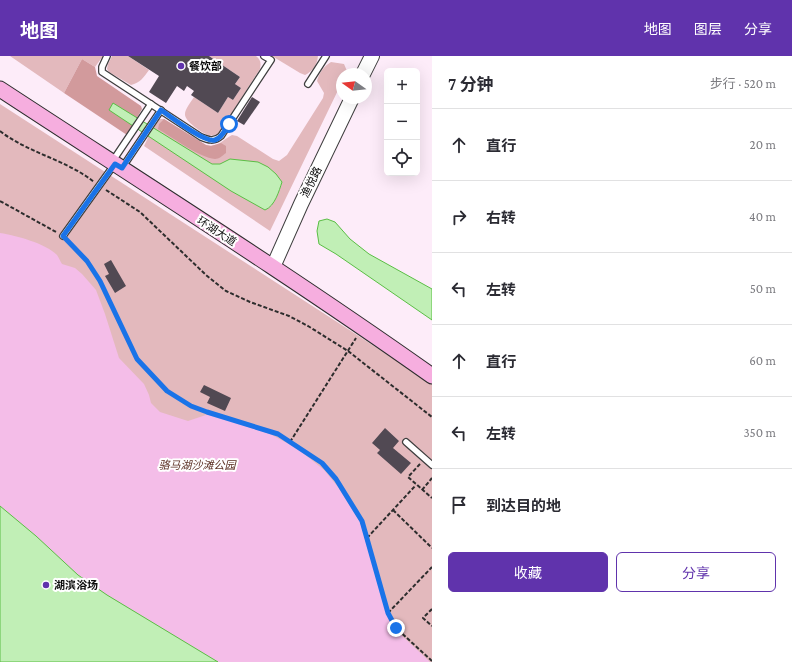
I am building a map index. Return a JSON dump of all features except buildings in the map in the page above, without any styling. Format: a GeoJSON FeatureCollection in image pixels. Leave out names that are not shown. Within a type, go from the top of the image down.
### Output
{"type":"FeatureCollection","features":[{"type":"Feature","properties":{"kind":"main road","name":"环湖大道"},"geometry":{"type":"LineString","coordinates":[[0,89],[273,267],[363,327],[432,376]]}},
{"type":"Feature","properties":{"kind":"street"},"geometry":{"type":"LineString","coordinates":[[366,68],[372,56]]}},
{"type":"Feature","properties":{"kind":"street","name":"渔悦路"},"geometry":{"type":"LineString","coordinates":[[273,267],[301,204],[349,104]]}},
{"type":"Feature","properties":{"kind":"lane"},"geometry":{"type":"LineString","coordinates":[[107,56],[102,67],[102,72],[201,136],[210,140],[216,140],[221,136],[271,60],[264,56]]}},
{"type":"Feature","properties":{"kind":"lane"},"geometry":{"type":"LineString","coordinates":[[308,84],[326,56]]}},
{"type":"Feature","properties":{"kind":"lane"},"geometry":{"type":"LineString","coordinates":[[116,165],[151,104]]}},
{"type":"Feature","properties":{"kind":"lane"},"geometry":{"type":"LineString","coordinates":[[63,236],[99,186],[161,110]]}},
{"type":"Feature","properties":{"kind":"lane"},"geometry":{"type":"LineString","coordinates":[[406,442],[432,465]]}},
{"type":"Feature","properties":{"kind":"path"},"geometry":{"type":"LineString","coordinates":[[0,132],[31,150],[85,175],[99,186],[140,212],[206,275],[226,291],[250,302],[289,316],[308,326],[348,351],[432,417]]}},
{"type":"Feature","properties":{"kind":"path"},"geometry":{"type":"LineString","coordinates":[[0,201],[63,236],[87,261],[100,281],[137,359],[167,391],[191,406],[278,434],[322,463],[336,479],[362,521],[388,613],[396,628],[432,661]]}},
{"type":"Feature","properties":{"kind":"path"},"geometry":{"type":"LineString","coordinates":[[290,442],[363,327]]}},
{"type":"Feature","properties":{"kind":"path"},"geometry":{"type":"LineString","coordinates":[[425,459],[408,477],[432,498]]}},
{"type":"Feature","properties":{"kind":"path"},"geometry":{"type":"LineString","coordinates":[[422,490],[432,478]]}},
{"type":"Feature","properties":{"kind":"path"},"geometry":{"type":"LineString","coordinates":[[367,538],[416,485]]}},
{"type":"Feature","properties":{"kind":"path"},"geometry":{"type":"LineString","coordinates":[[393,510],[432,548]]}},
{"type":"Feature","properties":{"kind":"path"},"geometry":{"type":"LineString","coordinates":[[388,613],[432,567]]}},
{"type":"Feature","properties":{"kind":"path"},"geometry":{"type":"LineString","coordinates":[[432,609],[423,618],[432,626]]}},
{"type":"Feature","properties":{"kind":"green space"},"geometry":{"type":"Polygon","coordinates":[[[10,56],[103,56],[95,67],[82,59],[64,93],[10,56]]]}},
{"type":"Feature","properties":{"kind":"green space"},"geometry":{"type":"Polygon","coordinates":[[[112,56],[128,56],[149,70],[139,81],[131,85],[109,72],[107,69],[112,56]]]}},
{"type":"Feature","properties":{"kind":"green space"},"geometry":{"type":"Polygon","coordinates":[[[209,56],[256,56],[260,60],[260,69],[218,134],[212,135],[202,132],[187,120],[185,114],[188,106],[194,97],[218,113],[228,97],[233,100],[241,88],[235,84],[240,77],[209,56]]]}},
{"type":"Feature","properties":{"kind":"green space"},"geometry":{"type":"Polygon","coordinates":[[[272,56],[318,56],[314,67],[305,75],[272,56]]]}},
{"type":"Feature","properties":{"kind":"green space"},"geometry":{"type":"Polygon","coordinates":[[[331,62],[344,64],[346,68],[336,68],[336,94],[270,231],[144,146],[156,121],[159,119],[164,119],[206,145],[210,146],[220,143],[232,135],[237,136],[273,159],[279,161],[287,155],[323,98],[324,93],[317,81],[322,70],[331,62]]]}},
{"type":"Feature","properties":{"kind":"green space","name":"骆马湖沙滩公园"},"geometry":{"type":"Polygon","coordinates":[[[0,104],[432,384],[432,662],[45,662],[0,632],[0,104]]]}},
{"type":"Feature","properties":{"kind":"shaded area"},"geometry":{"type":"Polygon","coordinates":[[[82,59],[95,67],[97,76],[141,106],[142,109],[127,135],[64,93],[82,59]]]}},
{"type":"Feature","properties":{"kind":"shaded area"},"geometry":{"type":"Polygon","coordinates":[[[113,103],[212,164],[220,164],[230,159],[258,162],[268,167],[282,182],[274,202],[265,210],[231,191],[109,110],[113,103]]]}},
{"type":"Feature","properties":{"kind":"shaded area"},"geometry":{"type":"Polygon","coordinates":[[[164,119],[206,145],[211,146],[221,143],[226,146],[226,153],[215,159],[209,158],[194,151],[158,129],[159,124],[164,119]]]}},
{"type":"Feature","properties":{"kind":"shaded area"},"geometry":{"type":"Polygon","coordinates":[[[327,219],[335,222],[350,239],[369,254],[432,289],[432,320],[319,244],[317,231],[319,221],[327,219]]]}},
{"type":"Feature","properties":{"kind":"shaded area","name":"湖滨浴场"},"geometry":{"type":"Polygon","coordinates":[[[0,506],[36,536],[78,575],[107,595],[218,662],[0,662],[0,506]]]}},
{"type":"Feature","properties":{"kind":"sand"},"geometry":{"type":"Polygon","coordinates":[[[0,233],[22,238],[45,247],[57,255],[62,264],[75,268],[82,274],[96,290],[119,358],[144,384],[151,403],[160,412],[188,421],[209,414],[270,434],[298,449],[324,470],[338,487],[360,522],[387,615],[397,631],[430,662],[218,662],[107,595],[78,575],[36,536],[0,506],[0,233]]]}},
{"type":"Feature","properties":{"kind":"place","name":"餐饮部"},"geometry":{"type":"Point","coordinates":[181,66]}},
{"type":"Feature","properties":{"kind":"place","name":"湖滨浴场"},"geometry":{"type":"Point","coordinates":[46,585]}},
{"type":"Feature","properties":{"kind":"route"},"geometry":{"type":"LineString","coordinates":[[229,124],[221,136],[216,140],[210,140],[201,136],[161,110],[122,168],[115,164],[63,236],[87,261],[100,281],[137,359],[167,391],[191,406],[278,434],[322,463],[336,479],[362,521],[388,613],[396,628]]}}]}
